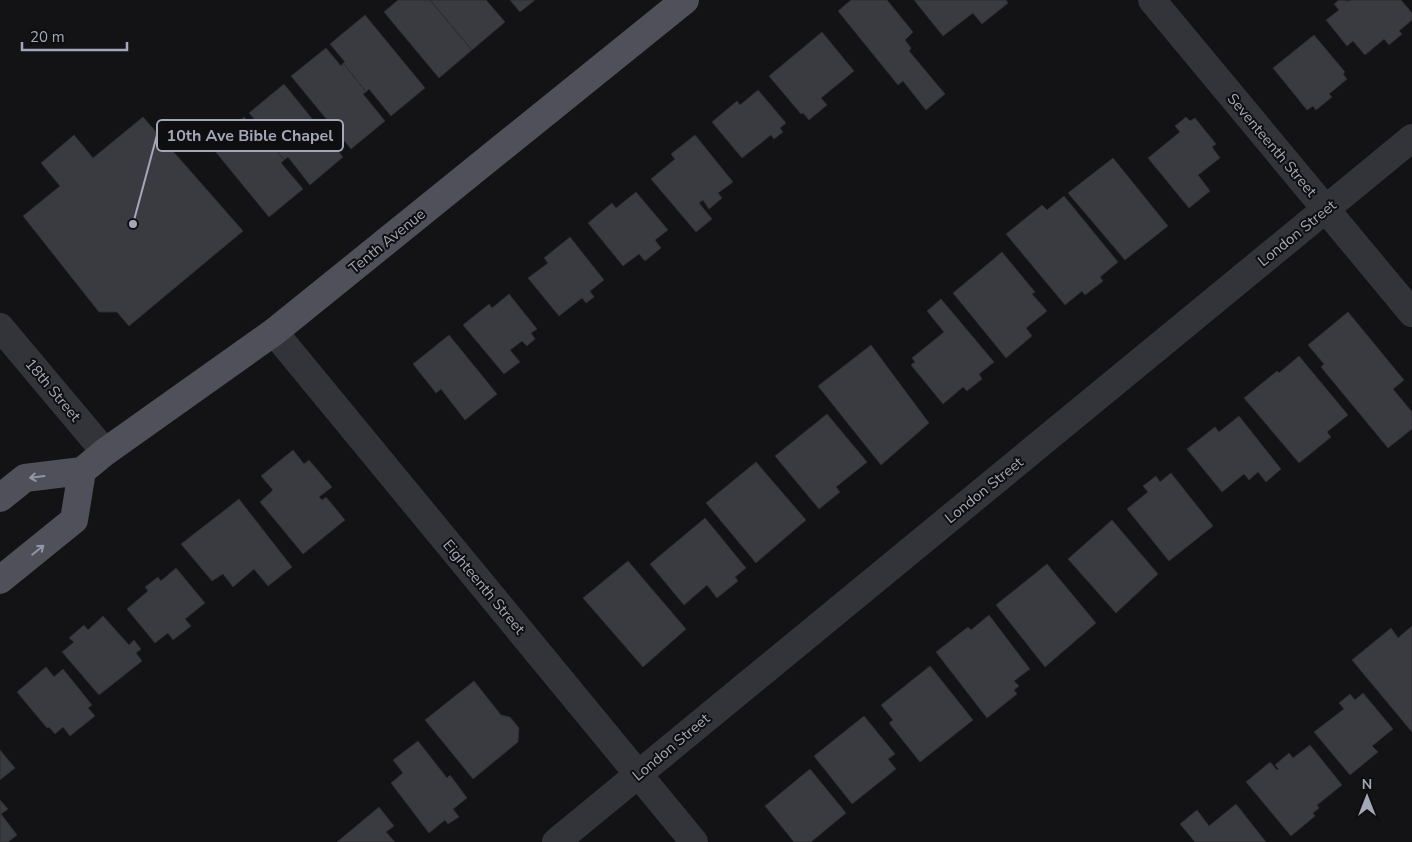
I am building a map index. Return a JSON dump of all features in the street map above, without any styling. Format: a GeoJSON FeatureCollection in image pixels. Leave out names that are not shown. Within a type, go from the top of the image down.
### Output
{"type":"FeatureCollection","features":[{"type":"Feature","properties":{"kind":"main road","name":"Tenth Avenue"},"geometry":{"type":"LineString","coordinates":[[82,471],[105,452],[274,332],[686,0]]}},
{"type":"Feature","properties":{"kind":"main road"},"geometry":{"type":"LineString","coordinates":[[0,498],[24,478],[82,471],[74,520],[0,580]]}},
{"type":"Feature","properties":{"kind":"street","name":"Seventeenth Street"},"geometry":{"type":"LineString","coordinates":[[1152,0],[1412,313]]}},
{"type":"Feature","properties":{"kind":"street","name":"London Street"},"geometry":{"type":"LineString","coordinates":[[556,842],[1412,138]]}},
{"type":"Feature","properties":{"kind":"street","name":"18th Street"},"geometry":{"type":"LineString","coordinates":[[0,327],[105,452]]}},
{"type":"Feature","properties":{"kind":"street","name":"Eighteenth Street"},"geometry":{"type":"LineString","coordinates":[[274,332],[694,842]]}},
{"type":"Feature","properties":{"kind":"building"},"geometry":{"type":"Polygon","coordinates":[[[398,0],[430,0],[472,50],[439,78],[384,12],[398,0]]]}},
{"type":"Feature","properties":{"kind":"building"},"geometry":{"type":"Polygon","coordinates":[[[430,0],[486,0],[505,22],[472,50],[430,0]]]}},
{"type":"Feature","properties":{"kind":"building"},"geometry":{"type":"Polygon","coordinates":[[[510,0],[535,0],[520,12],[510,0]]]}},
{"type":"Feature","properties":{"kind":"building"},"geometry":{"type":"Polygon","coordinates":[[[851,0],[887,0],[913,32],[905,40],[911,48],[909,51],[945,94],[926,110],[903,81],[898,85],[838,11],[851,0]]]}},
{"type":"Feature","properties":{"kind":"building"},"geometry":{"type":"Polygon","coordinates":[[[914,0],[1006,0],[1008,3],[982,24],[973,13],[943,36],[914,0]]]}},
{"type":"Feature","properties":{"kind":"building"},"geometry":{"type":"Polygon","coordinates":[[[1339,0],[1401,0],[1412,13],[1412,20],[1399,31],[1402,34],[1389,45],[1384,39],[1365,55],[1353,41],[1347,46],[1326,20],[1339,10],[1334,4],[1339,0]]]}},
{"type":"Feature","properties":{"kind":"building"},"geometry":{"type":"Polygon","coordinates":[[[365,15],[425,88],[391,116],[369,89],[366,92],[330,44],[365,15]]]}},
{"type":"Feature","properties":{"kind":"building"},"geometry":{"type":"Polygon","coordinates":[[[822,32],[854,71],[821,98],[827,105],[809,120],[803,113],[801,114],[769,76],[822,32]]]}},
{"type":"Feature","properties":{"kind":"building"},"geometry":{"type":"Polygon","coordinates":[[[1314,35],[1345,72],[1343,74],[1347,79],[1329,94],[1332,97],[1316,110],[1313,106],[1307,110],[1273,68],[1314,35]]]}},
{"type":"Feature","properties":{"kind":"building"},"geometry":{"type":"Polygon","coordinates":[[[326,48],[341,66],[343,63],[366,92],[363,94],[385,121],[351,149],[291,76],[326,48]]]}},
{"type":"Feature","properties":{"kind":"building"},"geometry":{"type":"Polygon","coordinates":[[[284,84],[343,157],[310,185],[288,157],[284,160],[261,132],[264,130],[249,113],[284,84]]]}},
{"type":"Feature","properties":{"kind":"building"},"geometry":{"type":"Polygon","coordinates":[[[758,90],[786,123],[780,128],[783,132],[774,139],[771,135],[742,158],[712,122],[737,101],[740,105],[758,90]]]}},
{"type":"Feature","properties":{"kind":"building"},"geometry":{"type":"Polygon","coordinates":[[[143,117],[243,231],[129,326],[117,312],[99,312],[23,216],[60,186],[41,163],[74,135],[93,158],[143,117]]]}},
{"type":"Feature","properties":{"kind":"building"},"geometry":{"type":"Polygon","coordinates":[[[244,117],[259,135],[261,132],[284,160],[281,163],[303,189],[269,217],[210,145],[244,117]]]}},
{"type":"Feature","properties":{"kind":"building"},"geometry":{"type":"Polygon","coordinates":[[[1186,117],[1190,121],[1195,118],[1216,144],[1212,147],[1220,158],[1198,175],[1210,191],[1189,208],[1148,158],[1180,132],[1175,126],[1186,117]]]}},
{"type":"Feature","properties":{"kind":"building"},"geometry":{"type":"Polygon","coordinates":[[[695,135],[733,182],[718,193],[722,198],[709,209],[703,200],[699,203],[712,219],[696,232],[651,179],[675,159],[671,154],[695,135]]]}},
{"type":"Feature","properties":{"kind":"building"},"geometry":{"type":"Polygon","coordinates":[[[1113,158],[1168,226],[1125,260],[1068,193],[1113,158]]]}},
{"type":"Feature","properties":{"kind":"building"},"geometry":{"type":"Polygon","coordinates":[[[636,192],[668,230],[655,240],[661,248],[645,261],[639,254],[623,266],[588,223],[612,203],[616,208],[636,192]]]}},
{"type":"Feature","properties":{"kind":"building"},"geometry":{"type":"Polygon","coordinates":[[[1064,196],[1118,262],[1100,277],[1103,281],[1085,295],[1082,291],[1065,305],[1006,234],[1042,205],[1047,210],[1064,196]]]}},
{"type":"Feature","properties":{"kind":"building"},"geometry":{"type":"Polygon","coordinates":[[[570,237],[604,280],[590,291],[594,297],[586,303],[582,298],[559,316],[528,278],[548,263],[544,258],[570,237]]]}},
{"type":"Feature","properties":{"kind":"building"},"geometry":{"type":"Polygon","coordinates":[[[1002,252],[1035,292],[1032,294],[1047,311],[1026,328],[1032,336],[1006,358],[953,293],[1002,252]]]}},
{"type":"Feature","properties":{"kind":"building"},"geometry":{"type":"Polygon","coordinates":[[[509,294],[537,329],[531,333],[535,339],[527,346],[522,341],[510,350],[520,362],[504,374],[463,325],[489,304],[492,308],[509,294]]]}},
{"type":"Feature","properties":{"kind":"building"},"geometry":{"type":"Polygon","coordinates":[[[941,299],[994,362],[979,374],[982,379],[967,391],[963,387],[943,404],[911,365],[915,362],[912,358],[944,332],[927,311],[941,299]]]}},
{"type":"Feature","properties":{"kind":"building"},"geometry":{"type":"Polygon","coordinates":[[[1348,312],[1404,380],[1393,389],[1412,412],[1412,429],[1388,448],[1321,367],[1324,364],[1308,345],[1348,312]]]}},
{"type":"Feature","properties":{"kind":"building"},"geometry":{"type":"Polygon","coordinates":[[[449,335],[497,394],[465,420],[441,389],[436,393],[413,364],[449,335]]]}},
{"type":"Feature","properties":{"kind":"building"},"geometry":{"type":"Polygon","coordinates":[[[871,345],[929,423],[881,465],[818,386],[871,345]]]}},
{"type":"Feature","properties":{"kind":"building"},"geometry":{"type":"Polygon","coordinates":[[[1299,356],[1348,415],[1327,432],[1331,437],[1299,463],[1244,398],[1299,356]]]}},
{"type":"Feature","properties":{"kind":"building"},"geometry":{"type":"Polygon","coordinates":[[[827,414],[867,462],[836,487],[840,492],[819,509],[775,456],[827,414]]]}},
{"type":"Feature","properties":{"kind":"building"},"geometry":{"type":"Polygon","coordinates":[[[1239,416],[1281,469],[1266,482],[1258,472],[1249,480],[1244,474],[1222,492],[1187,449],[1215,427],[1219,432],[1239,416]]]}},
{"type":"Feature","properties":{"kind":"building"},"geometry":{"type":"Polygon","coordinates":[[[293,450],[304,464],[309,460],[332,487],[319,497],[322,500],[326,497],[345,520],[303,554],[260,502],[273,490],[261,476],[293,450]]]}},
{"type":"Feature","properties":{"kind":"building"},"geometry":{"type":"Polygon","coordinates":[[[756,462],[806,520],[756,563],[706,503],[756,462]]]}},
{"type":"Feature","properties":{"kind":"building"},"geometry":{"type":"Polygon","coordinates":[[[1171,473],[1213,526],[1169,561],[1127,509],[1148,492],[1143,486],[1156,476],[1160,482],[1171,473]]]}},
{"type":"Feature","properties":{"kind":"building"},"geometry":{"type":"Polygon","coordinates":[[[239,499],[292,567],[268,586],[254,569],[233,587],[223,574],[212,581],[181,544],[239,499]]]}},
{"type":"Feature","properties":{"kind":"building"},"geometry":{"type":"Polygon","coordinates":[[[705,518],[746,568],[735,577],[738,581],[717,598],[707,585],[684,605],[650,564],[705,518]]]}},
{"type":"Feature","properties":{"kind":"building"},"geometry":{"type":"Polygon","coordinates":[[[1112,520],[1158,574],[1116,613],[1068,559],[1112,520]]]}},
{"type":"Feature","properties":{"kind":"building"},"geometry":{"type":"Polygon","coordinates":[[[628,561],[686,629],[643,667],[583,598],[628,561]]]}},
{"type":"Feature","properties":{"kind":"building"},"geometry":{"type":"Polygon","coordinates":[[[1047,564],[1096,623],[1045,667],[996,605],[1047,564]]]}},
{"type":"Feature","properties":{"kind":"building"},"geometry":{"type":"Polygon","coordinates":[[[176,568],[205,603],[185,619],[191,626],[173,640],[168,633],[155,643],[127,609],[148,591],[145,587],[158,577],[161,581],[176,568]]]}},
{"type":"Feature","properties":{"kind":"building"},"geometry":{"type":"Polygon","coordinates":[[[989,615],[1030,669],[1014,681],[1019,686],[1014,690],[1017,694],[987,718],[936,652],[968,627],[971,630],[989,615]]]}},
{"type":"Feature","properties":{"kind":"building"},"geometry":{"type":"Polygon","coordinates":[[[103,616],[129,645],[134,640],[141,649],[136,653],[142,661],[99,695],[62,652],[74,642],[69,638],[84,625],[88,630],[103,616]]]}},
{"type":"Feature","properties":{"kind":"building"},"geometry":{"type":"Polygon","coordinates":[[[1412,626],[1412,732],[1352,660],[1391,628],[1398,638],[1412,626]]]}},
{"type":"Feature","properties":{"kind":"building"},"geometry":{"type":"Polygon","coordinates":[[[930,666],[973,720],[920,762],[889,723],[893,720],[881,705],[930,666]]]}},
{"type":"Feature","properties":{"kind":"building"},"geometry":{"type":"Polygon","coordinates":[[[46,667],[54,677],[63,669],[92,705],[88,708],[95,716],[70,736],[63,727],[55,734],[49,727],[47,728],[17,692],[46,667]]]}},
{"type":"Feature","properties":{"kind":"building"},"geometry":{"type":"Polygon","coordinates":[[[474,681],[501,715],[510,717],[519,728],[518,742],[473,779],[425,720],[474,681]]]}},
{"type":"Feature","properties":{"kind":"building"},"geometry":{"type":"Polygon","coordinates":[[[1363,693],[1393,729],[1372,746],[1378,752],[1350,775],[1314,732],[1344,709],[1339,703],[1350,694],[1355,700],[1363,693]]]}},
{"type":"Feature","properties":{"kind":"building"},"geometry":{"type":"Polygon","coordinates":[[[864,716],[895,754],[888,759],[896,769],[852,804],[814,756],[864,716]]]}},
{"type":"Feature","properties":{"kind":"building"},"geometry":{"type":"Polygon","coordinates":[[[418,741],[447,778],[450,775],[467,798],[453,809],[459,817],[448,824],[445,820],[429,833],[391,783],[403,773],[393,760],[418,741]]]}},
{"type":"Feature","properties":{"kind":"building"},"geometry":{"type":"Polygon","coordinates":[[[1310,745],[1342,785],[1317,805],[1319,808],[1313,813],[1315,816],[1291,836],[1246,782],[1270,762],[1277,770],[1279,769],[1275,765],[1289,753],[1293,758],[1310,745]]]}},
{"type":"Feature","properties":{"kind":"building"},"geometry":{"type":"Polygon","coordinates":[[[0,750],[15,768],[0,780],[0,750]]]}},
{"type":"Feature","properties":{"kind":"building"},"geometry":{"type":"Polygon","coordinates":[[[810,769],[846,813],[811,842],[794,842],[765,806],[810,769]]]}},
{"type":"Feature","properties":{"kind":"building"},"geometry":{"type":"Polygon","coordinates":[[[0,800],[8,809],[1,814],[17,835],[8,842],[0,842],[0,800]]]}},
{"type":"Feature","properties":{"kind":"building"},"geometry":{"type":"Polygon","coordinates":[[[1236,804],[1266,842],[1195,842],[1180,824],[1197,810],[1209,826],[1236,804]]]}},
{"type":"Feature","properties":{"kind":"building"},"geometry":{"type":"Polygon","coordinates":[[[379,807],[394,826],[386,832],[395,842],[337,842],[379,807]]]}},
{"type":"Feature","properties":{"kind":"place","name":"10th Ave Bible Chapel"},"geometry":{"type":"Point","coordinates":[133,224]}}]}
